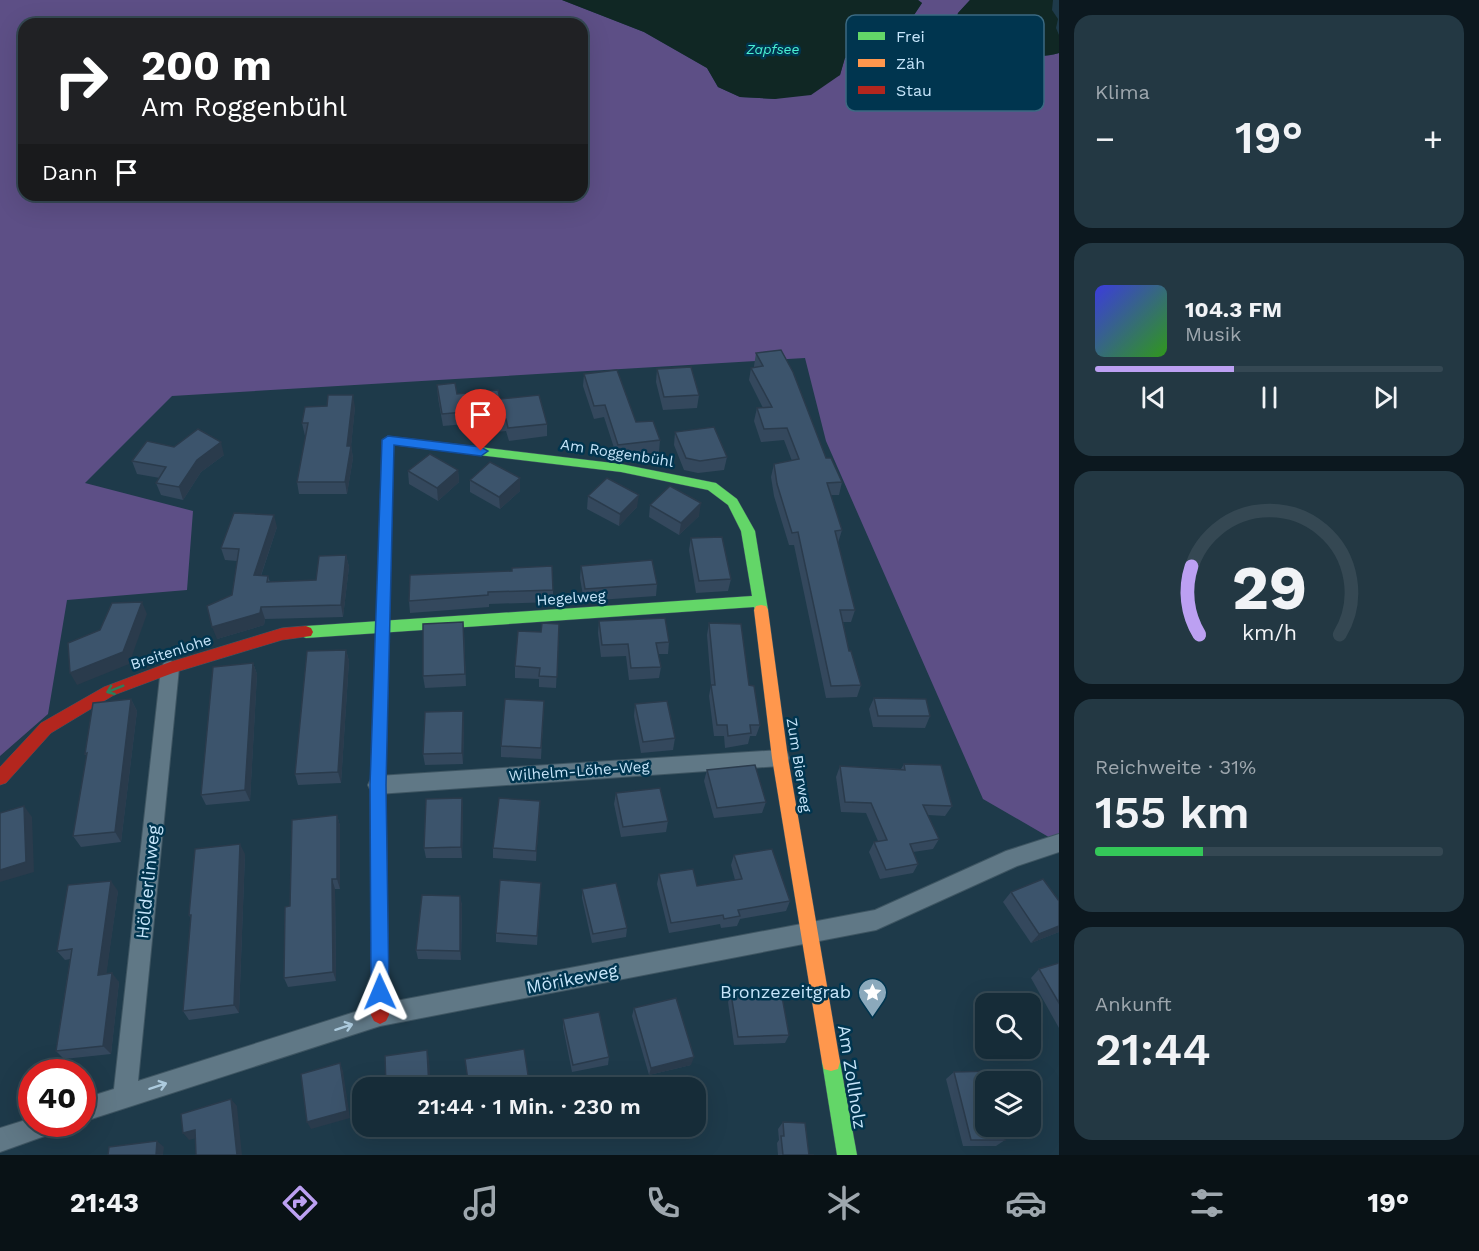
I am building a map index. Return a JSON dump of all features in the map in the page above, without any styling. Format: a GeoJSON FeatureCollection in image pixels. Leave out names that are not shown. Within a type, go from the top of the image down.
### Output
{"type":"FeatureCollection","features":[{"type":"Feature","properties":{"kind":"street","name":"Am Roggenbühl"},"geometry":{"type":"LineString","coordinates":[[383,627],[388,440],[621,468],[712,486],[732,502],[748,531],[760,601]]}},
{"type":"Feature","properties":{"kind":"street","name":"Hegelweg"},"geometry":{"type":"LineString","coordinates":[[383,627],[760,601]]}},
{"type":"Feature","properties":{"kind":"street","name":"Zum Bierweg"},"geometry":{"type":"LineString","coordinates":[[760,601],[780,758],[810,934]]}},
{"type":"Feature","properties":{"kind":"street","name":"Breitenlohe"},"geometry":{"type":"LineString","coordinates":[[0,778],[46,728],[109,691],[170,668],[282,634],[383,627]]}},
{"type":"Feature","properties":{"kind":"street"},"geometry":{"type":"LineString","coordinates":[[380,1015],[378,785],[383,627]]}},
{"type":"Feature","properties":{"kind":"street","name":"Hölderlinweg"},"geometry":{"type":"LineString","coordinates":[[125,1097],[170,668]]}},
{"type":"Feature","properties":{"kind":"street","name":"Wilhelm-Löhe-Weg"},"geometry":{"type":"LineString","coordinates":[[378,785],[780,758]]}},
{"type":"Feature","properties":{"kind":"street","name":"Mörikeweg"},"geometry":{"type":"LineString","coordinates":[[96,1107],[380,1015],[876,920],[1013,858],[1059,843]]}},
{"type":"Feature","properties":{"kind":"street","name":"Am Zollholz"},"geometry":{"type":"LineString","coordinates":[[810,934],[847,1155]]}},
{"type":"Feature","properties":{"kind":"street"},"geometry":{"type":"LineString","coordinates":[[0,1140],[18,1134]]}},
{"type":"Feature","properties":{"kind":"shaded area"},"geometry":{"type":"Polygon","coordinates":[[[0,0],[562,0],[644,32],[707,68],[718,87],[740,97],[775,99],[840,75],[846,57],[846,111],[1044,111],[1044,56],[1059,53],[1059,843],[983,799],[826,441],[805,358],[172,396],[85,483],[193,511],[187,590],[67,600],[48,714],[0,756],[0,0]]]}},
{"type":"Feature","properties":{"kind":"shaded area"},"geometry":{"type":"Polygon","coordinates":[[[918,0],[970,0],[957,15],[914,15],[922,3],[918,0]]]}},
{"type":"Feature","properties":{"kind":"water","name":"Zapfsee"},"geometry":{"type":"Polygon","coordinates":[[[562,0],[918,0],[922,3],[914,15],[846,15],[846,58],[840,75],[811,95],[775,99],[740,97],[718,87],[707,68],[644,32],[562,0]]]}},
{"type":"Feature","properties":{"kind":"water","name":"Zapfsee"},"geometry":{"type":"Polygon","coordinates":[[[970,0],[1053,0],[1052,10],[1058,19],[1056,28],[1059,35],[1059,53],[1044,56],[1044,15],[957,15],[958,13],[970,0]]]}},
{"type":"Feature","properties":{"kind":"building"},"geometry":{"type":"Polygon","coordinates":[[[781,350],[793,372],[826,458],[831,458],[842,482],[827,483],[842,530],[835,531],[855,610],[840,610],[849,651],[851,651],[861,685],[831,686],[798,532],[792,533],[777,484],[774,464],[799,459],[787,428],[764,429],[757,408],[772,407],[751,368],[763,366],[756,353],[781,350]]]}},
{"type":"Feature","properties":{"kind":"building"},"geometry":{"type":"Polygon","coordinates":[[[691,367],[699,395],[664,397],[657,369],[691,367]]]}},
{"type":"Feature","properties":{"kind":"building"},"geometry":{"type":"Polygon","coordinates":[[[617,370],[636,422],[653,421],[660,440],[618,445],[605,405],[594,406],[584,374],[617,370]]]}},
{"type":"Feature","properties":{"kind":"building"},"geometry":{"type":"Polygon","coordinates":[[[455,383],[457,394],[498,390],[500,399],[539,395],[547,424],[508,428],[506,419],[466,423],[464,412],[442,414],[437,385],[455,383]]]}},
{"type":"Feature","properties":{"kind":"building"},"geometry":{"type":"Polygon","coordinates":[[[328,395],[353,395],[347,446],[351,446],[345,482],[297,482],[308,423],[302,423],[305,407],[327,406],[328,395]]]}},
{"type":"Feature","properties":{"kind":"building"},"geometry":{"type":"Polygon","coordinates":[[[714,427],[727,457],[700,461],[686,458],[675,432],[714,427]]]}},
{"type":"Feature","properties":{"kind":"building"},"geometry":{"type":"Polygon","coordinates":[[[198,429],[221,442],[197,460],[179,487],[156,483],[166,467],[132,461],[147,441],[174,447],[198,429]]]}},
{"type":"Feature","properties":{"kind":"building"},"geometry":{"type":"Polygon","coordinates":[[[430,454],[458,470],[437,488],[408,471],[430,454]]]}},
{"type":"Feature","properties":{"kind":"building"},"geometry":{"type":"Polygon","coordinates":[[[490,462],[520,478],[499,497],[470,480],[490,462]]]}},
{"type":"Feature","properties":{"kind":"building"},"geometry":{"type":"Polygon","coordinates":[[[607,478],[639,495],[620,514],[588,496],[607,478]]]}},
{"type":"Feature","properties":{"kind":"building"},"geometry":{"type":"Polygon","coordinates":[[[670,486],[701,503],[681,523],[650,505],[670,486]]]}},
{"type":"Feature","properties":{"kind":"building"},"geometry":{"type":"Polygon","coordinates":[[[234,513],[274,515],[254,575],[268,576],[267,582],[316,580],[319,556],[346,555],[341,605],[261,607],[260,613],[212,627],[207,606],[232,595],[239,549],[221,548],[234,513]]]}},
{"type":"Feature","properties":{"kind":"building"},"geometry":{"type":"Polygon","coordinates":[[[722,537],[731,579],[699,581],[691,538],[722,537]]]}},
{"type":"Feature","properties":{"kind":"building"},"geometry":{"type":"Polygon","coordinates":[[[652,560],[657,584],[585,589],[581,566],[652,560]]]}},
{"type":"Feature","properties":{"kind":"building"},"geometry":{"type":"Polygon","coordinates":[[[552,566],[553,590],[488,592],[488,595],[409,601],[410,575],[512,571],[512,568],[552,566]]]}},
{"type":"Feature","properties":{"kind":"building"},"geometry":{"type":"Polygon","coordinates":[[[142,602],[123,652],[70,673],[68,643],[100,630],[112,603],[142,602]]]}},
{"type":"Feature","properties":{"kind":"building"},"geometry":{"type":"Polygon","coordinates":[[[665,618],[669,642],[656,643],[661,667],[631,668],[628,644],[602,645],[599,621],[665,618]]]}},
{"type":"Feature","properties":{"kind":"building"},"geometry":{"type":"Polygon","coordinates":[[[463,622],[465,674],[423,676],[423,624],[463,622]]]}},
{"type":"Feature","properties":{"kind":"building"},"geometry":{"type":"Polygon","coordinates":[[[542,623],[559,624],[557,677],[539,676],[540,668],[515,666],[518,631],[541,632],[542,623]]]}},
{"type":"Feature","properties":{"kind":"building"},"geometry":{"type":"Polygon","coordinates":[[[709,623],[741,624],[749,685],[754,686],[760,725],[750,725],[751,733],[728,736],[727,725],[717,725],[711,685],[715,685],[709,623]]]}},
{"type":"Feature","properties":{"kind":"building"},"geometry":{"type":"Polygon","coordinates":[[[346,650],[338,772],[295,774],[307,651],[346,650]]]}},
{"type":"Feature","properties":{"kind":"building"},"geometry":{"type":"Polygon","coordinates":[[[253,663],[245,790],[201,795],[213,667],[253,663]]]}},
{"type":"Feature","properties":{"kind":"building"},"geometry":{"type":"Polygon","coordinates":[[[874,698],[926,699],[930,716],[878,716],[874,698]]]}},
{"type":"Feature","properties":{"kind":"building"},"geometry":{"type":"Polygon","coordinates":[[[131,699],[115,832],[73,836],[93,703],[131,699]]]}},
{"type":"Feature","properties":{"kind":"building"},"geometry":{"type":"Polygon","coordinates":[[[505,699],[544,701],[541,748],[501,746],[505,699]]]}},
{"type":"Feature","properties":{"kind":"building"},"geometry":{"type":"Polygon","coordinates":[[[667,701],[675,738],[643,742],[635,704],[667,701]]]}},
{"type":"Feature","properties":{"kind":"building"},"geometry":{"type":"Polygon","coordinates":[[[463,711],[462,753],[423,754],[425,712],[463,711]]]}},
{"type":"Feature","properties":{"kind":"building"},"geometry":{"type":"Polygon","coordinates":[[[904,764],[941,765],[952,806],[923,805],[939,839],[910,844],[918,864],[886,870],[874,842],[887,840],[871,803],[845,802],[840,766],[905,770],[904,764]]]}},
{"type":"Feature","properties":{"kind":"building"},"geometry":{"type":"Polygon","coordinates":[[[755,765],[766,802],[717,808],[707,770],[755,765]]]}},
{"type":"Feature","properties":{"kind":"building"},"geometry":{"type":"Polygon","coordinates":[[[660,788],[668,821],[623,827],[616,793],[660,788]]]}},
{"type":"Feature","properties":{"kind":"building"},"geometry":{"type":"Polygon","coordinates":[[[462,798],[461,847],[424,848],[426,799],[462,798]]]}},
{"type":"Feature","properties":{"kind":"building"},"geometry":{"type":"Polygon","coordinates":[[[499,798],[540,801],[536,851],[493,848],[499,798]]]}},
{"type":"Feature","properties":{"kind":"building"},"geometry":{"type":"Polygon","coordinates":[[[24,806],[26,862],[0,870],[0,813],[24,806]]]}},
{"type":"Feature","properties":{"kind":"building"},"geometry":{"type":"Polygon","coordinates":[[[337,815],[337,879],[332,879],[333,972],[284,978],[285,907],[290,906],[292,820],[337,815]]]}},
{"type":"Feature","properties":{"kind":"building"},"geometry":{"type":"Polygon","coordinates":[[[240,844],[234,1005],[183,1011],[195,849],[240,844]]]}},
{"type":"Feature","properties":{"kind":"building"},"geometry":{"type":"Polygon","coordinates":[[[772,849],[790,901],[738,910],[740,916],[724,919],[723,915],[671,923],[659,874],[693,869],[697,886],[742,879],[734,855],[772,849]]]}},
{"type":"Feature","properties":{"kind":"building"},"geometry":{"type":"Polygon","coordinates":[[[1043,879],[1059,901],[1059,926],[1039,934],[1011,892],[1043,879]]]}},
{"type":"Feature","properties":{"kind":"building"},"geometry":{"type":"Polygon","coordinates":[[[500,880],[541,883],[537,936],[496,933],[500,880]]]}},
{"type":"Feature","properties":{"kind":"building"},"geometry":{"type":"Polygon","coordinates":[[[111,881],[98,975],[112,973],[103,1046],[56,1051],[72,949],[57,951],[68,885],[111,881]]]}},
{"type":"Feature","properties":{"kind":"building"},"geometry":{"type":"Polygon","coordinates":[[[616,883],[627,928],[593,934],[582,889],[616,883]]]}},
{"type":"Feature","properties":{"kind":"building"},"geometry":{"type":"Polygon","coordinates":[[[422,895],[460,896],[460,951],[416,950],[422,895]]]}},
{"type":"Feature","properties":{"kind":"building"},"geometry":{"type":"Polygon","coordinates":[[[1059,963],[1059,1003],[1039,969],[1059,963]]]}},
{"type":"Feature","properties":{"kind":"building"},"geometry":{"type":"Polygon","coordinates":[[[781,991],[789,1035],[738,1037],[731,994],[781,991]]]}},
{"type":"Feature","properties":{"kind":"building"},"geometry":{"type":"Polygon","coordinates":[[[676,998],[694,1057],[651,1068],[634,1008],[676,998]]]}},
{"type":"Feature","properties":{"kind":"building"},"geometry":{"type":"Polygon","coordinates":[[[599,1012],[609,1057],[573,1065],[563,1019],[599,1012]]]}},
{"type":"Feature","properties":{"kind":"building"},"geometry":{"type":"Polygon","coordinates":[[[524,1049],[528,1077],[467,1077],[465,1059],[524,1049]]]}},
{"type":"Feature","properties":{"kind":"building"},"geometry":{"type":"Polygon","coordinates":[[[427,1050],[428,1077],[386,1077],[385,1056],[427,1050]]]}},
{"type":"Feature","properties":{"kind":"building"},"geometry":{"type":"Polygon","coordinates":[[[340,1063],[347,1111],[307,1122],[301,1074],[340,1063]]]}},
{"type":"Feature","properties":{"kind":"building"},"geometry":{"type":"Polygon","coordinates":[[[975,1071],[975,1137],[1004,1137],[1005,1140],[971,1140],[954,1072],[975,1071]]]}},
{"type":"Feature","properties":{"kind":"building"},"geometry":{"type":"Polygon","coordinates":[[[231,1099],[237,1155],[196,1155],[195,1130],[183,1133],[181,1114],[231,1099]]]}},
{"type":"Feature","properties":{"kind":"building"},"geometry":{"type":"Polygon","coordinates":[[[783,1122],[805,1123],[809,1155],[783,1155],[781,1136],[784,1136],[783,1122]]]}},
{"type":"Feature","properties":{"kind":"building"},"geometry":{"type":"Polygon","coordinates":[[[157,1141],[156,1155],[108,1155],[109,1147],[157,1141]]]}},
{"type":"Feature","properties":{"kind":"traffic: fast"},"geometry":{"type":"LineString","coordinates":[[387,472],[388,440],[621,468],[712,486],[733,502],[748,531],[761,610]]}},
{"type":"Feature","properties":{"kind":"traffic: fast"},"geometry":{"type":"LineString","coordinates":[[306,632],[760,601]]}},
{"type":"Feature","properties":{"kind":"traffic: fast"},"geometry":{"type":"LineString","coordinates":[[831,1062],[847,1155]]}},
{"type":"Feature","properties":{"kind":"traffic: slow"},"geometry":{"type":"LineString","coordinates":[[380,718],[387,472]]}},
{"type":"Feature","properties":{"kind":"traffic: slow"},"geometry":{"type":"LineString","coordinates":[[761,610],[780,758],[831,1062]]}},
{"type":"Feature","properties":{"kind":"traffic: jam"},"geometry":{"type":"LineString","coordinates":[[0,778],[46,728],[109,691],[170,668],[282,634],[306,632]]}},
{"type":"Feature","properties":{"kind":"traffic: jam"},"geometry":{"type":"LineString","coordinates":[[380,718],[378,785],[380,1015]]}},
{"type":"Feature","properties":{"kind":"place","name":"Bronzezeitgrab"},"geometry":{"type":"Point","coordinates":[872,1018]}},
{"type":"Feature","properties":{"kind":"route"},"geometry":{"type":"LineString","coordinates":[[380,992],[378,785],[388,440],[481,451]]}}]}
